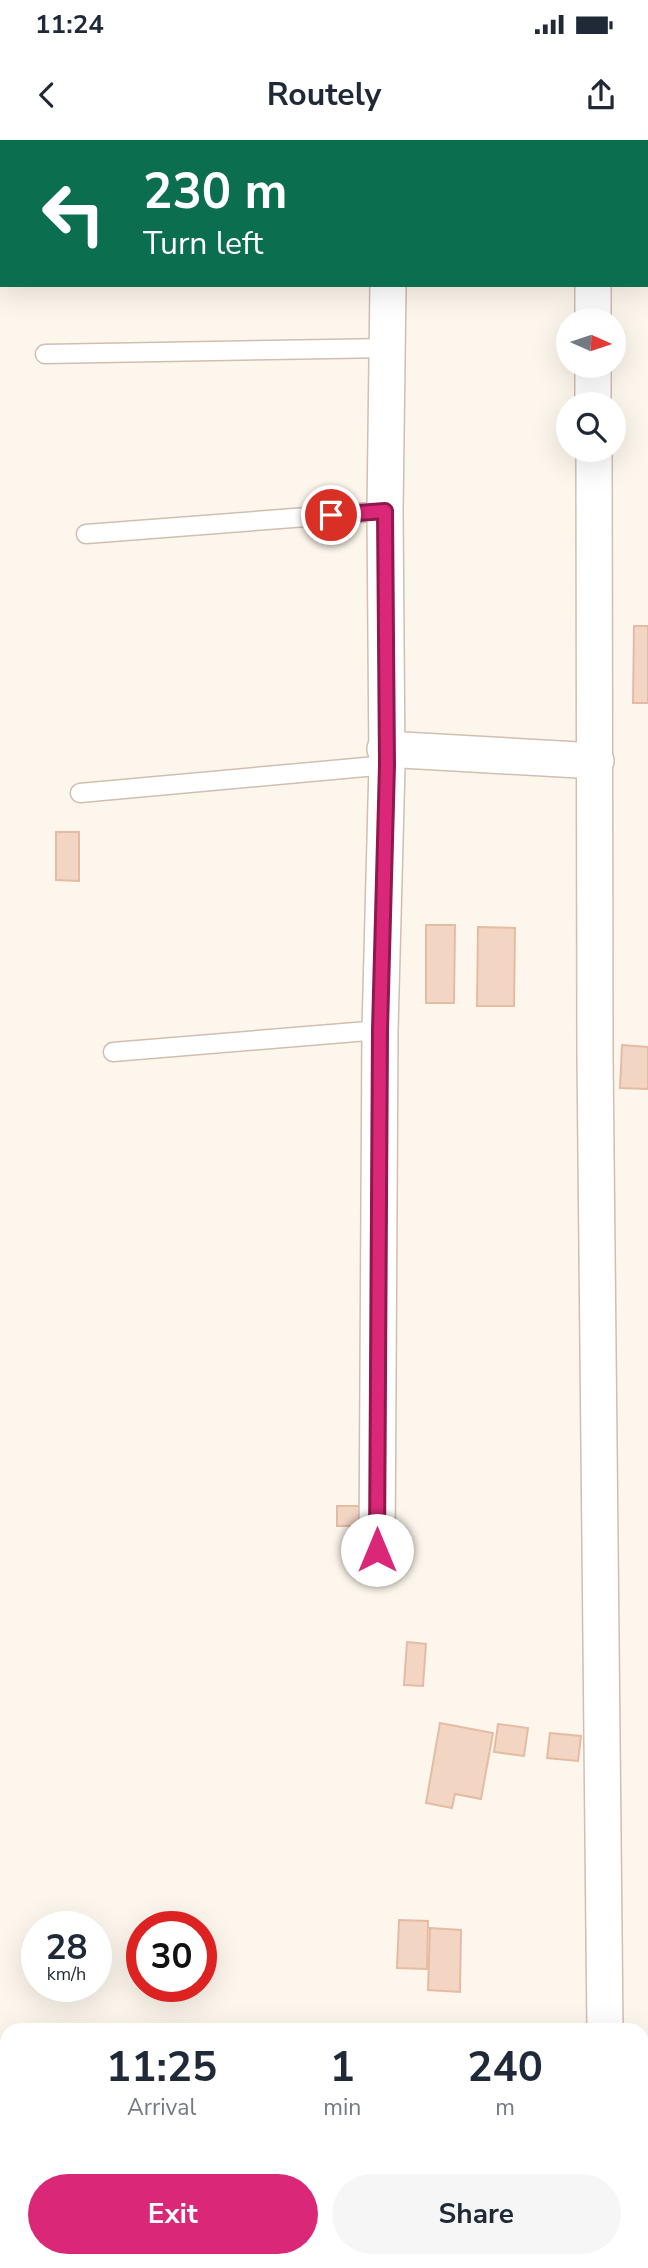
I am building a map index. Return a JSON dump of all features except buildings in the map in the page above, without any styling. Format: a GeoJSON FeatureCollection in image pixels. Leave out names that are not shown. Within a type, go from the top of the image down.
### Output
{"type":"FeatureCollection","features":[{"type":"Feature","properties":{"kind":"street"},"geometry":{"type":"LineString","coordinates":[[377,1550],[388,287]]}},
{"type":"Feature","properties":{"kind":"street"},"geometry":{"type":"LineString","coordinates":[[593,287],[593,308]]}},
{"type":"Feature","properties":{"kind":"street"},"geometry":{"type":"LineString","coordinates":[[594,462],[595,1083],[604,2023]]}},
{"type":"Feature","properties":{"kind":"street"},"geometry":{"type":"LineString","coordinates":[[386,757],[596,761]]}},
{"type":"Feature","properties":{"kind":"lane"},"geometry":{"type":"LineString","coordinates":[[45,354],[389,348]]}},
{"type":"Feature","properties":{"kind":"lane"},"geometry":{"type":"LineString","coordinates":[[86,534],[385,511]]}},
{"type":"Feature","properties":{"kind":"lane"},"geometry":{"type":"LineString","coordinates":[[80,793],[386,757]]}},
{"type":"Feature","properties":{"kind":"lane"},"geometry":{"type":"LineString","coordinates":[[113,1052],[380,1030]]}},
{"type":"Feature","properties":{"kind":"route"},"geometry":{"type":"LineString","coordinates":[[331,515],[385,511],[387,765],[380,1030],[377,1550]]}}]}
